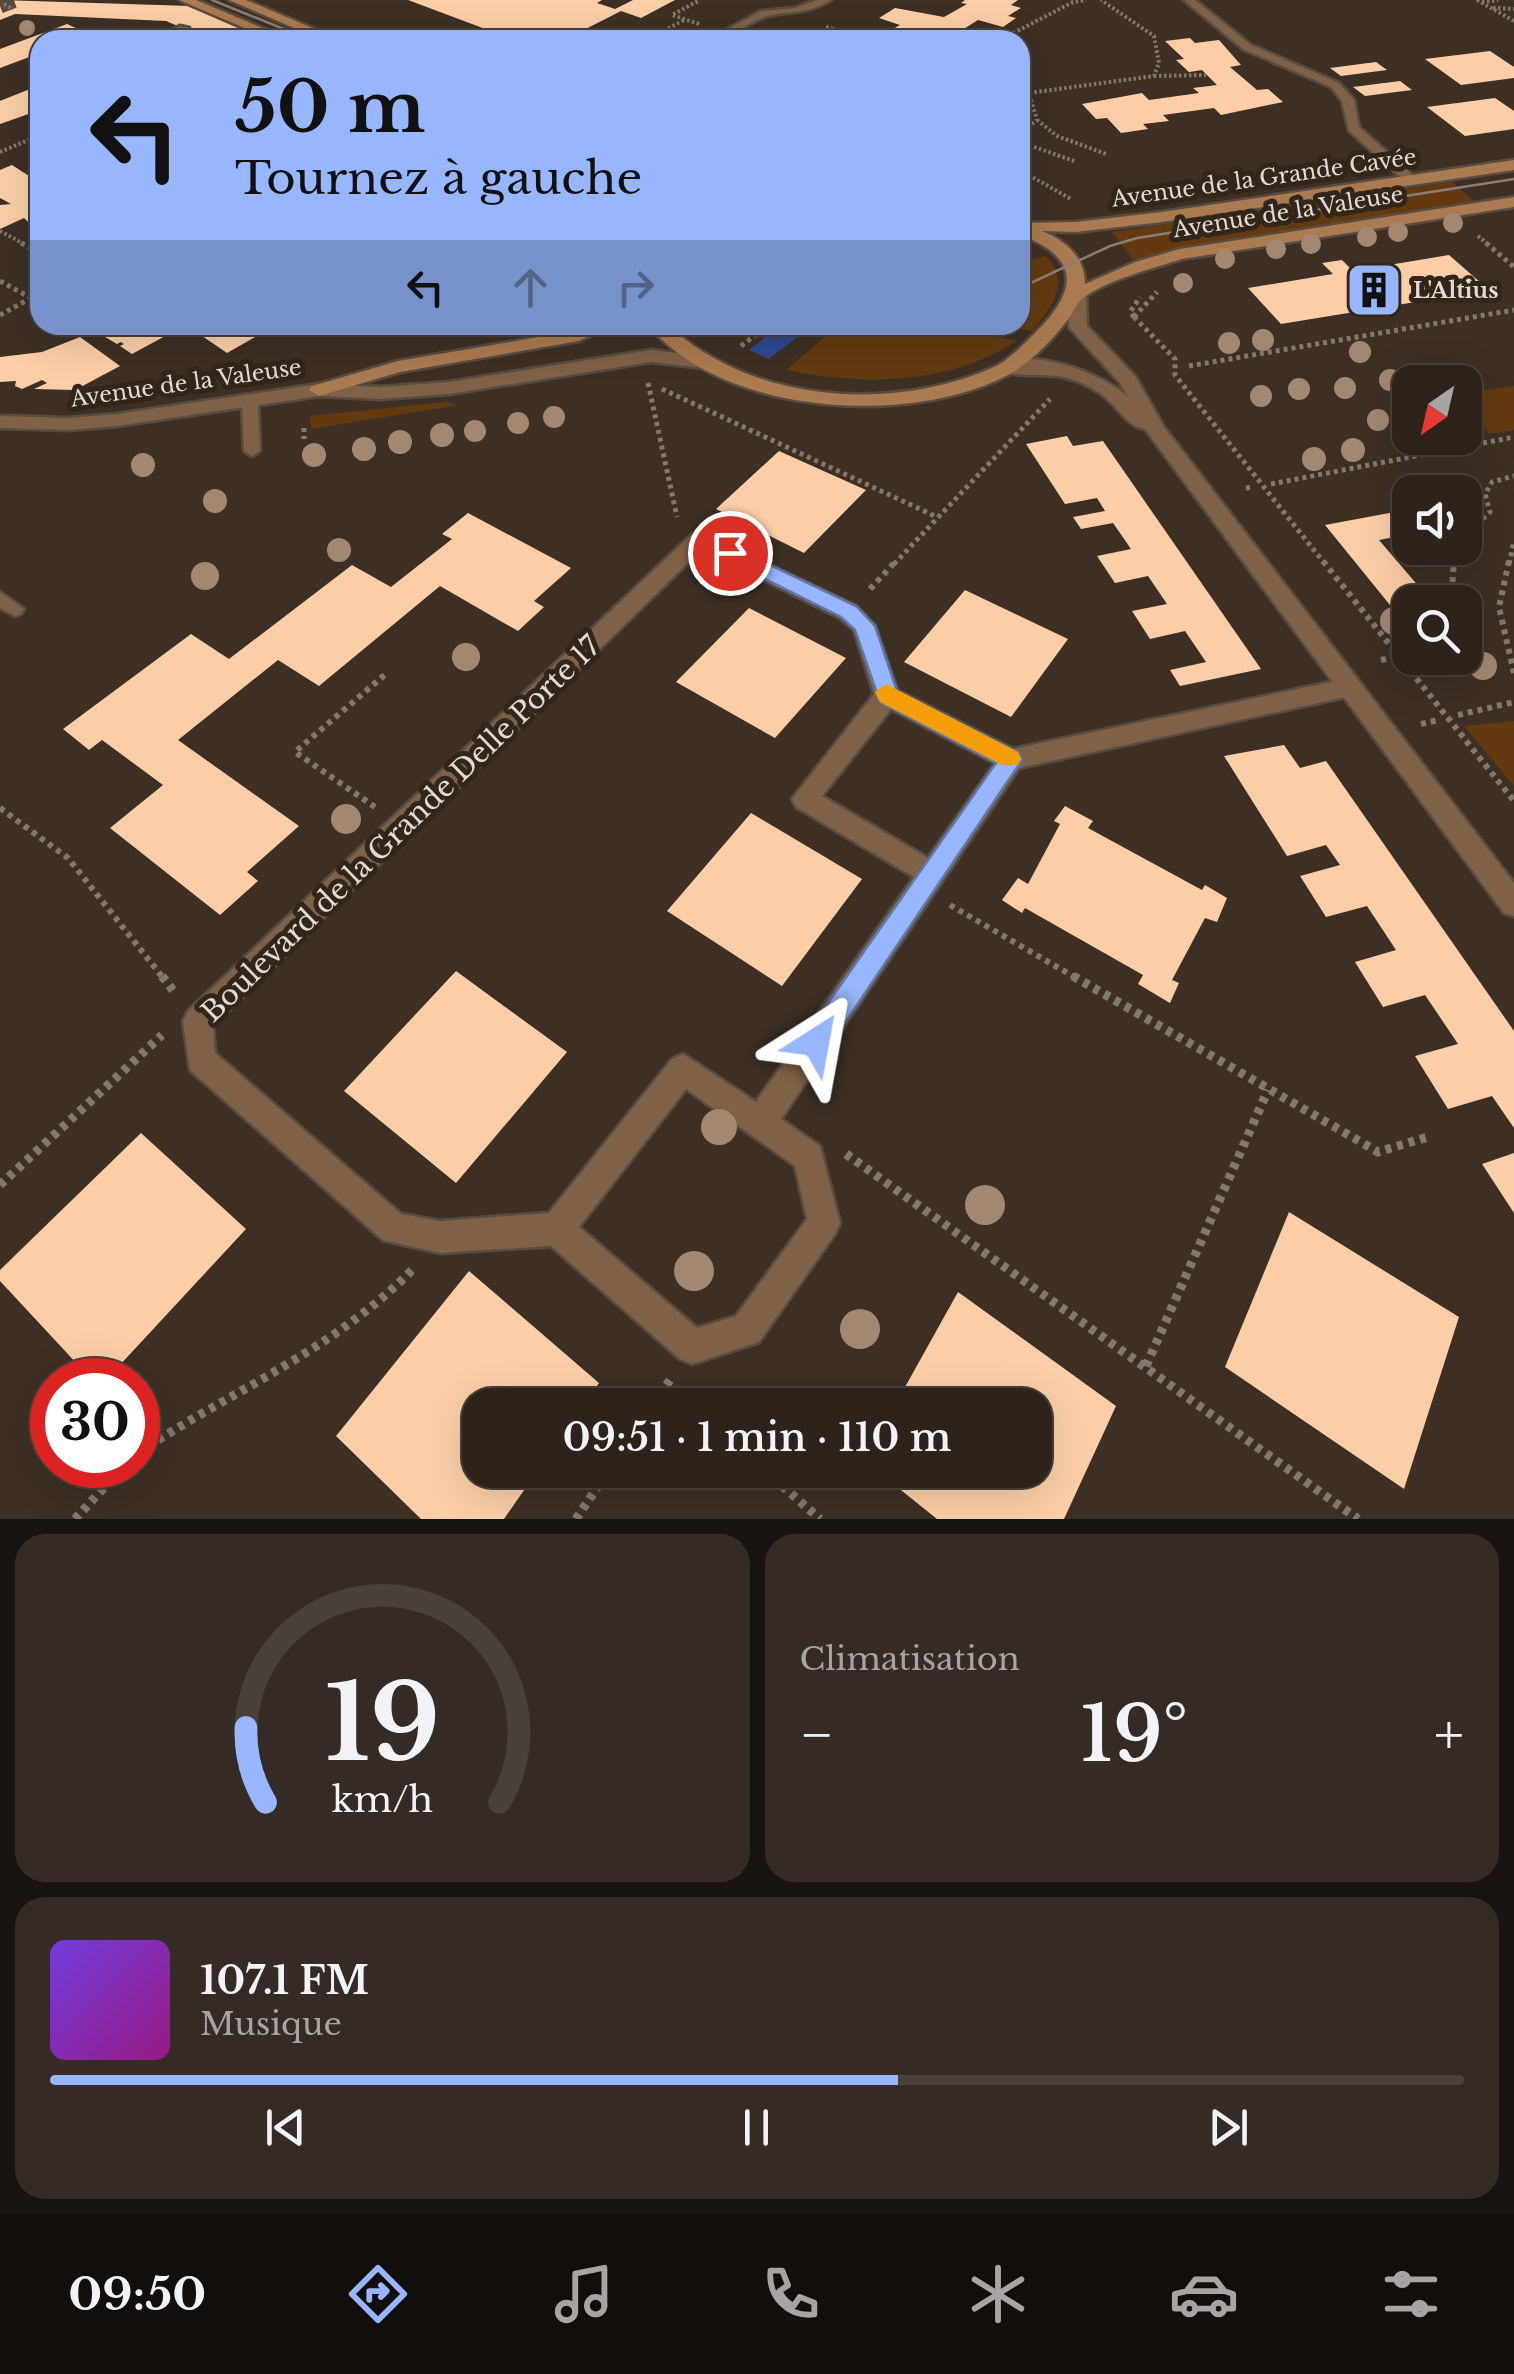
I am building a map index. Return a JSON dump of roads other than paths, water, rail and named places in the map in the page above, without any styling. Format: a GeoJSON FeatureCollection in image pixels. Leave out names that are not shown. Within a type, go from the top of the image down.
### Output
{"type":"FeatureCollection","features":[{"type":"Feature","properties":{"kind":"main road"},"geometry":{"type":"LineString","coordinates":[[186,0],[260,30]]}},
{"type":"Feature","properties":{"kind":"main road"},"geometry":{"type":"LineString","coordinates":[[235,0],[309,30]]}},
{"type":"Feature","properties":{"kind":"main road","name":"Avenue de la Grande Cavée"},"geometry":{"type":"LineString","coordinates":[[1030,228],[1146,219],[1514,165]]}},
{"type":"Feature","properties":{"kind":"main road","name":"Avenue de la Valeuse"},"geometry":{"type":"LineString","coordinates":[[1077,294],[1141,266],[1196,251],[1514,202]]}},
{"type":"Feature","properties":{"kind":"main road"},"geometry":{"type":"LineString","coordinates":[[666,335],[704,362],[782,390],[863,399],[944,390],[1006,368],[1050,330],[1077,294],[1079,274],[1075,263],[1054,243],[1030,232]]}},
{"type":"Feature","properties":{"kind":"main road"},"geometry":{"type":"LineString","coordinates":[[319,390],[398,367],[581,335]]}},
{"type":"Feature","properties":{"kind":"street"},"geometry":{"type":"LineString","coordinates":[[1077,294],[1078,327],[1128,380],[1156,430],[1514,904]]}},
{"type":"Feature","properties":{"kind":"street","name":"Avenue de la Valeuse"},"geometry":{"type":"LineString","coordinates":[[0,422],[69,424],[319,390],[380,394],[449,388],[651,356],[704,362]]}},
{"type":"Feature","properties":{"kind":"street"},"geometry":{"type":"LineString","coordinates":[[1006,368],[1049,368],[1092,381],[1156,430]]}},
{"type":"Feature","properties":{"kind":"street","name":"Boulevard de la Grande Delle Porte 17"},"geometry":{"type":"LineString","coordinates":[[557,1229],[440,1237],[394,1229],[200,1060],[193,1016],[700,539],[848,612],[864,626],[888,696]]}},
{"type":"Feature","properties":{"kind":"street"},"geometry":{"type":"LineString","coordinates":[[927,881],[805,800],[888,696],[1011,760],[1350,687]]}},
{"type":"Feature","properties":{"kind":"street"},"geometry":{"type":"LineString","coordinates":[[760,1124],[1011,760]]}},
{"type":"Feature","properties":{"kind":"street"},"geometry":{"type":"LineString","coordinates":[[683,1069],[810,1156],[824,1223],[747,1330],[692,1347],[557,1229],[683,1069]]}},
{"type":"Feature","properties":{"kind":"lane"},"geometry":{"type":"LineString","coordinates":[[732,30],[765,13],[796,11],[826,0]]}},
{"type":"Feature","properties":{"kind":"lane"},"geometry":{"type":"LineString","coordinates":[[1189,0],[1247,47],[1335,85],[1348,100],[1353,128],[1411,180]]}},
{"type":"Feature","properties":{"kind":"lane"},"geometry":{"type":"LineString","coordinates":[[180,30],[184,28]]}},
{"type":"Feature","properties":{"kind":"lane"},"geometry":{"type":"LineString","coordinates":[[250,402],[252,451]]}},
{"type":"Feature","properties":{"kind":"water"},"geometry":{"type":"Polygon","coordinates":[[[768,335],[800,335],[769,359],[749,350],[768,335]]]}},
{"type":"Feature","properties":{"kind":"tunnel"},"geometry":{"type":"LineString","coordinates":[[0,6],[15,0]]}},
{"type":"Feature","properties":{"kind":"tram line"},"geometry":{"type":"LineString","coordinates":[[212,0],[286,30]]}},
{"type":"Feature","properties":{"kind":"tram line"},"geometry":{"type":"LineString","coordinates":[[1030,283],[1110,246],[1137,238],[1514,179]]}},
{"type":"Feature","properties":{"kind":"place","name":"L'Altius"},"geometry":{"type":"Point","coordinates":[1374,290]}}]}
